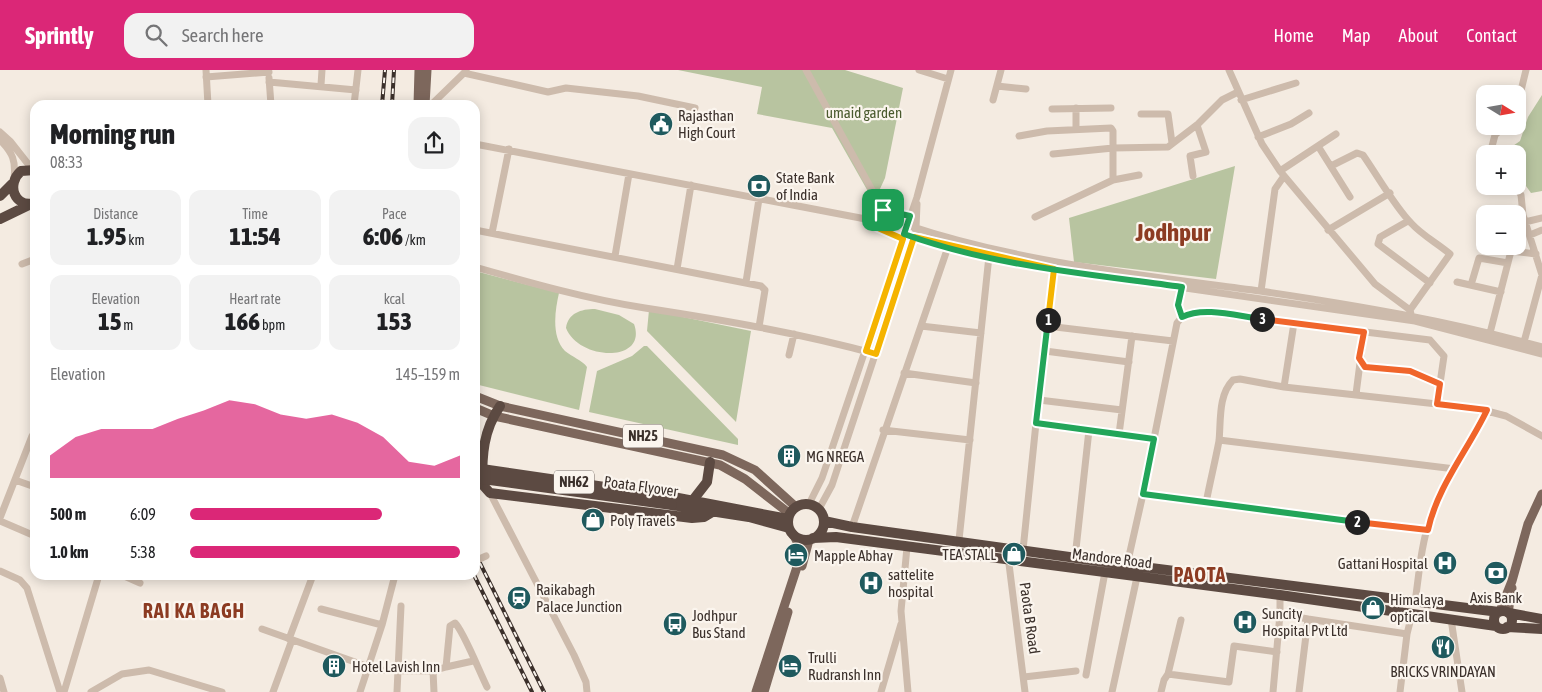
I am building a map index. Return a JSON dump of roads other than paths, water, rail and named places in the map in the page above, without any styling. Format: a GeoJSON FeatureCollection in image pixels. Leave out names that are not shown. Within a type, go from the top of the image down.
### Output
{"type":"FeatureCollection","features":[{"type":"Feature","properties":{"kind":"highway"},"geometry":{"type":"LineString","coordinates":[[0,196],[21,171],[30,170]]}},
{"type":"Feature","properties":{"kind":"highway"},"geometry":{"type":"LineString","coordinates":[[13,182],[13,190],[20,200],[30,202]]}},
{"type":"Feature","properties":{"kind":"highway"},"geometry":{"type":"LineString","coordinates":[[0,219],[30,204]]}},
{"type":"Feature","properties":{"kind":"highway"},"geometry":{"type":"LineString","coordinates":[[500,406],[484,440],[482,484],[490,493],[692,518],[704,517],[714,511]]}},
{"type":"Feature","properties":{"kind":"highway"},"geometry":{"type":"LineString","coordinates":[[694,500],[707,482],[710,462]]}},
{"type":"Feature","properties":{"kind":"highway","name":"Poata Flyover"},"geometry":{"type":"LineString","coordinates":[[480,469],[673,501],[714,511]]}},
{"type":"Feature","properties":{"kind":"highway","name":"Poata Flyover"},"geometry":{"type":"LineString","coordinates":[[480,479],[673,501],[694,500]]}},
{"type":"Feature","properties":{"kind":"highway","name":"NH62"},"geometry":{"type":"LineString","coordinates":[[694,500],[791,520],[811,539]]}},
{"type":"Feature","properties":{"kind":"highway"},"geometry":{"type":"LineString","coordinates":[[808,504],[819,509],[824,521],[821,531],[811,539]]}},
{"type":"Feature","properties":{"kind":"highway","name":"NH62"},"geometry":{"type":"LineString","coordinates":[[714,511],[791,520],[808,504]]}},
{"type":"Feature","properties":{"kind":"highway","name":"Mandore Road"},"geometry":{"type":"LineString","coordinates":[[824,521],[852,527],[959,540],[1075,558],[1504,612],[1542,619]]}},
{"type":"Feature","properties":{"kind":"highway","name":"Mandore Road"},"geometry":{"type":"LineString","coordinates":[[811,539],[836,537],[1280,595],[1496,626]]}},
{"type":"Feature","properties":{"kind":"highway"},"geometry":{"type":"LineString","coordinates":[[1496,626],[1494,618],[1504,612],[1512,620],[1507,628]]}},
{"type":"Feature","properties":{"kind":"highway","name":"NH62"},"geometry":{"type":"LineString","coordinates":[[1496,626],[1503,629],[1542,629]]}},
{"type":"Feature","properties":{"kind":"main road"},"geometry":{"type":"LineString","coordinates":[[418,100],[419,70]]}},
{"type":"Feature","properties":{"kind":"main road"},"geometry":{"type":"LineString","coordinates":[[425,100],[427,70]]}},
{"type":"Feature","properties":{"kind":"main road","name":"NH25"},"geometry":{"type":"LineString","coordinates":[[480,398],[500,406],[723,455],[755,470],[791,520]]}},
{"type":"Feature","properties":{"kind":"main road","name":"NH25"},"geometry":{"type":"LineString","coordinates":[[480,410],[494,416],[710,462],[745,479],[791,520]]}},
{"type":"Feature","properties":{"kind":"main road"},"geometry":{"type":"LineString","coordinates":[[589,436],[592,425]]}},
{"type":"Feature","properties":{"kind":"main road"},"geometry":{"type":"LineString","coordinates":[[1504,612],[1528,524],[1541,498]]}},
{"type":"Feature","properties":{"kind":"main road"},"geometry":{"type":"LineString","coordinates":[[756,692],[797,567],[799,545],[791,520]]}},
{"type":"Feature","properties":{"kind":"main road"},"geometry":{"type":"LineString","coordinates":[[764,692],[811,539]]}},
{"type":"Feature","properties":{"kind":"street"},"geometry":{"type":"LineString","coordinates":[[321,86],[322,70]]}},
{"type":"Feature","properties":{"kind":"street"},"geometry":{"type":"LineString","coordinates":[[355,100],[358,70]]}},
{"type":"Feature","properties":{"kind":"street"},"geometry":{"type":"LineString","coordinates":[[806,70],[883,210],[910,216]]}},
{"type":"Feature","properties":{"kind":"street"},"geometry":{"type":"LineString","coordinates":[[920,70],[948,79]]}},
{"type":"Feature","properties":{"kind":"street"},"geometry":{"type":"LineString","coordinates":[[808,504],[822,478],[917,197],[951,70]]}},
{"type":"Feature","properties":{"kind":"street"},"geometry":{"type":"LineString","coordinates":[[993,100],[1001,70]]}},
{"type":"Feature","properties":{"kind":"street"},"geometry":{"type":"LineString","coordinates":[[1229,70],[1258,137],[1282,174],[1375,284],[1410,312]]}},
{"type":"Feature","properties":{"kind":"street"},"geometry":{"type":"LineString","coordinates":[[1522,85],[1526,70]]}},
{"type":"Feature","properties":{"kind":"street"},"geometry":{"type":"LineString","coordinates":[[208,100],[206,73],[269,71],[270,100]]}},
{"type":"Feature","properties":{"kind":"street"},"geometry":{"type":"LineString","coordinates":[[436,100],[465,72],[548,92],[566,88],[638,96],[695,108]]}},
{"type":"Feature","properties":{"kind":"street"},"geometry":{"type":"LineString","coordinates":[[269,82],[356,90]]}},
{"type":"Feature","properties":{"kind":"street"},"geometry":{"type":"LineString","coordinates":[[1053,154],[1113,148],[1168,147],[1197,125],[1222,100],[1296,83]]}},
{"type":"Feature","properties":{"kind":"street"},"geometry":{"type":"LineString","coordinates":[[997,86],[1026,89]]}},
{"type":"Feature","properties":{"kind":"street"},"geometry":{"type":"LineString","coordinates":[[1076,108],[1076,129]]}},
{"type":"Feature","properties":{"kind":"street"},"geometry":{"type":"LineString","coordinates":[[1052,109],[1111,108]]}},
{"type":"Feature","properties":{"kind":"street"},"geometry":{"type":"LineString","coordinates":[[1258,137],[1291,124],[1309,113]]}},
{"type":"Feature","properties":{"kind":"street"},"geometry":{"type":"LineString","coordinates":[[1141,114],[1168,114],[1172,144]]}},
{"type":"Feature","properties":{"kind":"street"},"geometry":{"type":"LineString","coordinates":[[1193,176],[1190,156],[1206,152],[1197,125]]}},
{"type":"Feature","properties":{"kind":"street"},"geometry":{"type":"LineString","coordinates":[[1019,136],[1047,131],[1111,128],[1113,132],[1113,180]]}},
{"type":"Feature","properties":{"kind":"street"},"geometry":{"type":"LineString","coordinates":[[0,132],[10,141],[30,166]]}},
{"type":"Feature","properties":{"kind":"street"},"geometry":{"type":"LineString","coordinates":[[1261,291],[1275,189],[1282,174],[1336,134]]}},
{"type":"Feature","properties":{"kind":"street"},"geometry":{"type":"LineString","coordinates":[[0,140],[13,155],[15,162],[13,182]]}},
{"type":"Feature","properties":{"kind":"street"},"geometry":{"type":"LineString","coordinates":[[480,145],[876,221]]}},
{"type":"Feature","properties":{"kind":"street"},"geometry":{"type":"LineString","coordinates":[[1318,146],[1350,196]]}},
{"type":"Feature","properties":{"kind":"street"},"geometry":{"type":"LineString","coordinates":[[492,232],[509,149]]}},
{"type":"Feature","properties":{"kind":"street"},"geometry":{"type":"LineString","coordinates":[[1331,166],[1360,154],[1390,193],[1408,221],[1424,237],[1434,240],[1450,254],[1410,312]]}},
{"type":"Feature","properties":{"kind":"street"},"geometry":{"type":"LineString","coordinates":[[615,256],[629,174]]}},
{"type":"Feature","properties":{"kind":"street"},"geometry":{"type":"LineString","coordinates":[[1035,217],[1113,180],[1139,176]]}},
{"type":"Feature","properties":{"kind":"street"},"geometry":{"type":"LineString","coordinates":[[677,269],[691,185]]}},
{"type":"Feature","properties":{"kind":"street"},"geometry":{"type":"LineString","coordinates":[[1328,230],[1390,193]]}},
{"type":"Feature","properties":{"kind":"street"},"geometry":{"type":"LineString","coordinates":[[819,509],[832,485],[914,237],[917,197]]}},
{"type":"Feature","properties":{"kind":"street"},"geometry":{"type":"LineString","coordinates":[[746,282],[759,199]]}},
{"type":"Feature","properties":{"kind":"street"},"geometry":{"type":"LineString","coordinates":[[883,210],[878,214],[876,221],[878,228],[884,232],[914,237],[989,256],[1054,269],[1415,321],[1542,354]]}},
{"type":"Feature","properties":{"kind":"street"},"geometry":{"type":"LineString","coordinates":[[1526,222],[1542,218]]}},
{"type":"Feature","properties":{"kind":"street"},"geometry":{"type":"LineString","coordinates":[[1408,221],[1380,237],[1378,244],[1430,282]]}},
{"type":"Feature","properties":{"kind":"street"},"geometry":{"type":"LineString","coordinates":[[907,225],[1051,262],[1410,312],[1542,347]]}},
{"type":"Feature","properties":{"kind":"street"},"geometry":{"type":"LineString","coordinates":[[1524,342],[1542,275],[1539,258],[1526,225]]}},
{"type":"Feature","properties":{"kind":"street"},"geometry":{"type":"LineString","coordinates":[[1530,235],[1542,230]]}},
{"type":"Feature","properties":{"kind":"street"},"geometry":{"type":"LineString","coordinates":[[480,231],[761,286],[765,290],[759,327]]}},
{"type":"Feature","properties":{"kind":"street"},"geometry":{"type":"LineString","coordinates":[[852,527],[883,430],[948,246]]}},
{"type":"Feature","properties":{"kind":"street"},"geometry":{"type":"LineString","coordinates":[[1490,333],[1511,251],[1539,258]]}},
{"type":"Feature","properties":{"kind":"street"},"geometry":{"type":"LineString","coordinates":[[959,540],[989,256]]}},
{"type":"Feature","properties":{"kind":"street"},"geometry":{"type":"LineString","coordinates":[[1471,285],[1479,258],[1508,264]]}},
{"type":"Feature","properties":{"kind":"street"},"geometry":{"type":"LineString","coordinates":[[22,264],[30,261]]}},
{"type":"Feature","properties":{"kind":"street"},"geometry":{"type":"LineString","coordinates":[[480,268],[568,293],[759,327],[876,354]]}},
{"type":"Feature","properties":{"kind":"street"},"geometry":{"type":"LineString","coordinates":[[1023,550],[1054,269]]}},
{"type":"Feature","properties":{"kind":"street"},"geometry":{"type":"LineString","coordinates":[[1457,282],[1501,292]]}},
{"type":"Feature","properties":{"kind":"street"},"geometry":{"type":"LineString","coordinates":[[1182,287],[1178,305],[1182,317]]}},
{"type":"Feature","properties":{"kind":"street"},"geometry":{"type":"LineString","coordinates":[[1127,565],[1177,324],[1182,317],[1191,312],[1204,312],[1430,340],[1444,356],[1437,404]]}},
{"type":"Feature","properties":{"kind":"street"},"geometry":{"type":"LineString","coordinates":[[1284,387],[1294,323]]}},
{"type":"Feature","properties":{"kind":"street"},"geometry":{"type":"LineString","coordinates":[[921,326],[981,333]]}},
{"type":"Feature","properties":{"kind":"street"},"geometry":{"type":"LineString","coordinates":[[1047,326],[1173,341]]}},
{"type":"Feature","properties":{"kind":"street"},"geometry":{"type":"LineString","coordinates":[[1356,394],[1359,358],[1364,332]]}},
{"type":"Feature","properties":{"kind":"street"},"geometry":{"type":"LineString","coordinates":[[790,355],[794,334]]}},
{"type":"Feature","properties":{"kind":"street"},"geometry":{"type":"LineString","coordinates":[[1119,434],[1132,336]]}},
{"type":"Feature","properties":{"kind":"street"},"geometry":{"type":"LineString","coordinates":[[1044,351],[1128,362]]}},
{"type":"Feature","properties":{"kind":"street"},"geometry":{"type":"LineString","coordinates":[[1359,358],[1365,367],[1410,371],[1440,384]]}},
{"type":"Feature","properties":{"kind":"street"},"geometry":{"type":"LineString","coordinates":[[904,373],[976,383]]}},
{"type":"Feature","properties":{"kind":"street"},"geometry":{"type":"LineString","coordinates":[[1206,503],[1219,440],[1225,392],[1233,380],[1240,379],[1284,387],[1487,410],[1506,416],[1542,436]]}},
{"type":"Feature","properties":{"kind":"street"},"geometry":{"type":"LineString","coordinates":[[1039,400],[1122,410]]}},
{"type":"Feature","properties":{"kind":"street"},"geometry":{"type":"LineString","coordinates":[[1415,602],[1430,520],[1455,468],[1487,410]]}},
{"type":"Feature","properties":{"kind":"street"},"geometry":{"type":"LineString","coordinates":[[1036,423],[1154,439]]}},
{"type":"Feature","properties":{"kind":"street"},"geometry":{"type":"LineString","coordinates":[[883,430],[970,440]]}},
{"type":"Feature","properties":{"kind":"street"},"geometry":{"type":"LineString","coordinates":[[1075,558],[1089,430]]}},
{"type":"Feature","properties":{"kind":"street"},"geometry":{"type":"LineString","coordinates":[[1219,440],[1455,468]]}},
{"type":"Feature","properties":{"kind":"street"},"geometry":{"type":"LineString","coordinates":[[30,441],[0,520],[30,534]]}},
{"type":"Feature","properties":{"kind":"street"},"geometry":{"type":"LineString","coordinates":[[15,480],[30,485]]}},
{"type":"Feature","properties":{"kind":"street"},"geometry":{"type":"LineString","coordinates":[[490,493],[574,655],[586,682],[587,692]]}},
{"type":"Feature","properties":{"kind":"street"},"geometry":{"type":"LineString","coordinates":[[1143,494],[1428,530]]}},
{"type":"Feature","properties":{"kind":"street"},"geometry":{"type":"LineString","coordinates":[[907,547],[902,621],[908,692]]}},
{"type":"Feature","properties":{"kind":"street","name":"Paota B Road"},"geometry":{"type":"LineString","coordinates":[[1008,548],[1007,560],[1025,692]]}},
{"type":"Feature","properties":{"kind":"street"},"geometry":{"type":"LineString","coordinates":[[480,559],[486,556]]}},
{"type":"Feature","properties":{"kind":"street"},"geometry":{"type":"LineString","coordinates":[[0,571],[20,580],[27,588],[60,692]]}},
{"type":"Feature","properties":{"kind":"street"},"geometry":{"type":"LineString","coordinates":[[1086,675],[1105,572]]}},
{"type":"Feature","properties":{"kind":"street"},"geometry":{"type":"LineString","coordinates":[[1112,692],[1137,577]]}},
{"type":"Feature","properties":{"kind":"street"},"geometry":{"type":"LineString","coordinates":[[64,692],[98,580]]}},
{"type":"Feature","properties":{"kind":"street"},"geometry":{"type":"LineString","coordinates":[[133,580],[140,583]]}},
{"type":"Feature","properties":{"kind":"street"},"geometry":{"type":"LineString","coordinates":[[273,692],[311,580]]}},
{"type":"Feature","properties":{"kind":"street"},"geometry":{"type":"LineString","coordinates":[[360,692],[382,625],[393,580]]}},
{"type":"Feature","properties":{"kind":"street"},"geometry":{"type":"LineString","coordinates":[[1272,692],[1277,652],[1280,595]]}},
{"type":"Feature","properties":{"kind":"street"},"geometry":{"type":"LineString","coordinates":[[398,692],[401,606]]}},
{"type":"Feature","properties":{"kind":"street"},"geometry":{"type":"LineString","coordinates":[[321,609],[382,625]]}},
{"type":"Feature","properties":{"kind":"street"},"geometry":{"type":"LineString","coordinates":[[1280,614],[1407,634]]}},
{"type":"Feature","properties":{"kind":"street"},"geometry":{"type":"LineString","coordinates":[[1400,692],[1407,634],[1412,614]]}},
{"type":"Feature","properties":{"kind":"street"},"geometry":{"type":"LineString","coordinates":[[1299,692],[1308,619]]}},
{"type":"Feature","properties":{"kind":"street"},"geometry":{"type":"LineString","coordinates":[[1451,619],[1462,692]]}},
{"type":"Feature","properties":{"kind":"street"},"geometry":{"type":"LineString","coordinates":[[1162,692],[1181,620]]}},
{"type":"Feature","properties":{"kind":"street"},"geometry":{"type":"LineString","coordinates":[[881,692],[902,621]]}},
{"type":"Feature","properties":{"kind":"street"},"geometry":{"type":"LineString","coordinates":[[446,667],[452,623],[455,623],[461,630],[473,661],[487,687]]}},
{"type":"Feature","properties":{"kind":"street"},"geometry":{"type":"LineString","coordinates":[[262,629],[368,668],[433,671],[473,661]]}},
{"type":"Feature","properties":{"kind":"street"},"geometry":{"type":"LineString","coordinates":[[1168,674],[1229,682],[1234,646],[1277,652]]}},
{"type":"Feature","properties":{"kind":"street"},"geometry":{"type":"LineString","coordinates":[[91,692],[122,674],[149,670],[222,692]]}},
{"type":"Feature","properties":{"kind":"street"},"geometry":{"type":"LineString","coordinates":[[433,671],[434,692]]}},
{"type":"Feature","properties":{"kind":"street"},"geometry":{"type":"LineString","coordinates":[[1024,677],[1076,671]]}},
{"type":"Feature","properties":{"kind":"street"},"geometry":{"type":"LineString","coordinates":[[0,678],[4,692]]}},
{"type":"Feature","properties":{"kind":"railway"},"geometry":{"type":"LineString","coordinates":[[382,100],[385,70]]}},
{"type":"Feature","properties":{"kind":"railway"},"geometry":{"type":"LineString","coordinates":[[392,100],[394,70]]}},
{"type":"Feature","properties":{"kind":"railway"},"geometry":{"type":"LineString","coordinates":[[480,563],[544,692]]}},
{"type":"Feature","properties":{"kind":"railway"},"geometry":{"type":"LineString","coordinates":[[476,580],[532,692]]}},
{"type":"Feature","properties":{"kind":"place","name":"Rajasthan High Court"},"geometry":{"type":"Point","coordinates":[661,124]}},
{"type":"Feature","properties":{"kind":"place","name":"State Bank of India"},"geometry":{"type":"Point","coordinates":[759,186]}},
{"type":"Feature","properties":{"kind":"place","name":"MG NREGA"},"geometry":{"type":"Point","coordinates":[789,456]}},
{"type":"Feature","properties":{"kind":"place","name":"Poly Travels"},"geometry":{"type":"Point","coordinates":[593,520]}},
{"type":"Feature","properties":{"kind":"place","name":"TEA STALL"},"geometry":{"type":"Point","coordinates":[1014,554]}},
{"type":"Feature","properties":{"kind":"place","name":"Mapple Abhay"},"geometry":{"type":"Point","coordinates":[796,555]}},
{"type":"Feature","properties":{"kind":"place","name":"Gattani Hospital"},"geometry":{"type":"Point","coordinates":[1445,563]}},
{"type":"Feature","properties":{"kind":"place","name":"Axis Bank"},"geometry":{"type":"Point","coordinates":[1496,573]}},
{"type":"Feature","properties":{"kind":"place","name":"sattelite hospital"},"geometry":{"type":"Point","coordinates":[871,583]}},
{"type":"Feature","properties":{"kind":"place","name":"Raikabagh Palace Junction"},"geometry":{"type":"Point","coordinates":[519,598]}},
{"type":"Feature","properties":{"kind":"place","name":"Himalaya optical"},"geometry":{"type":"Point","coordinates":[1373,608]}},
{"type":"Feature","properties":{"kind":"place","name":"Suncity Hospital Pvt Ltd"},"geometry":{"type":"Point","coordinates":[1245,622]}},
{"type":"Feature","properties":{"kind":"place","name":"Jodhpur Bus Stand"},"geometry":{"type":"Point","coordinates":[675,624]}},
{"type":"Feature","properties":{"kind":"place","name":"BRICKS VRINDAYAN"},"geometry":{"type":"Point","coordinates":[1443,647]}},
{"type":"Feature","properties":{"kind":"place","name":"Hotel Lavish Inn"},"geometry":{"type":"Point","coordinates":[334,666]}},
{"type":"Feature","properties":{"kind":"place","name":"Trulli Rudransh Inn"},"geometry":{"type":"Point","coordinates":[790,666]}},
{"type":"Feature","properties":{"kind":"district","name":"Jodhpur"},"geometry":{"type":"Point","coordinates":[1173,232]}},
{"type":"Feature","properties":{"kind":"district","name":"PAOTA"},"geometry":{"type":"Point","coordinates":[1200,574]}},
{"type":"Feature","properties":{"kind":"district","name":"RAI KA BAGH"},"geometry":{"type":"Point","coordinates":[194,610]}},
{"type":"Feature","properties":{"kind":"park label","name":"umaid garden"},"geometry":{"type":"Point","coordinates":[864,112]}}]}
